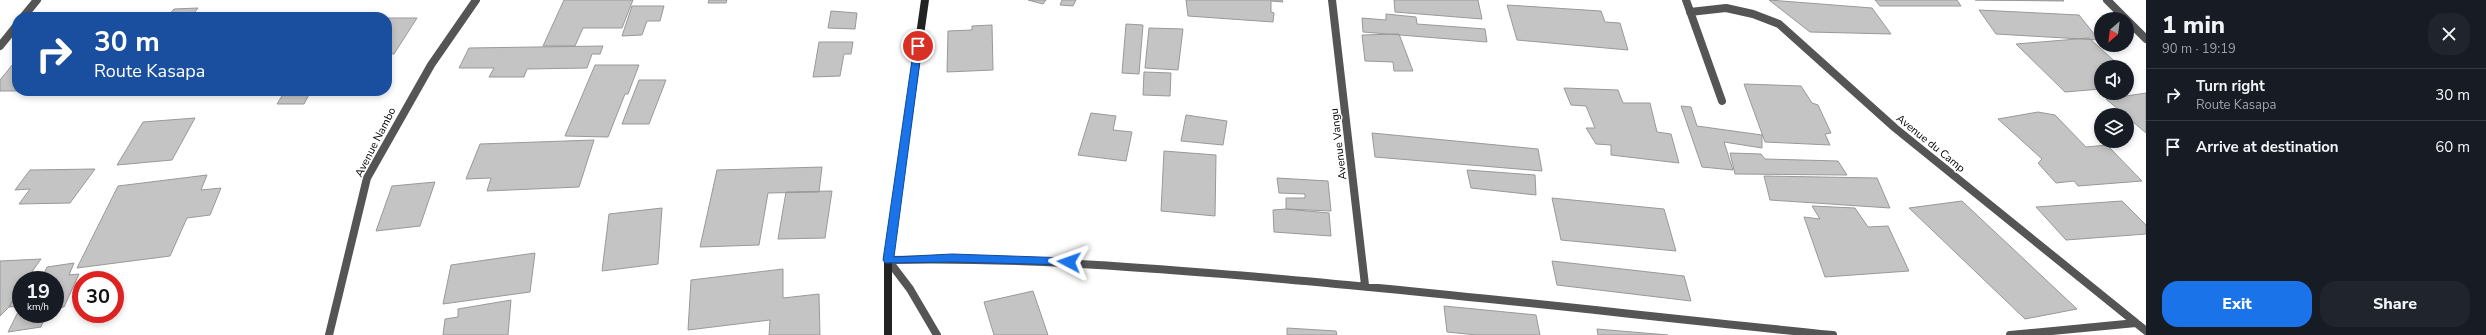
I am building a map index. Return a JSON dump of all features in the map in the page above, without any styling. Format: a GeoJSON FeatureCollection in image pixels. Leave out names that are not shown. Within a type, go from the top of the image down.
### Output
{"type":"FeatureCollection","features":[{"type":"Feature","properties":{"kind":"main road"},"geometry":{"type":"LineString","coordinates":[[888,335],[888,260],[925,0]]}},
{"type":"Feature","properties":{"kind":"street"},"geometry":{"type":"LineString","coordinates":[[27,12],[37,0]]}},
{"type":"Feature","properties":{"kind":"street","name":"Avenue Nambo"},"geometry":{"type":"LineString","coordinates":[[329,335],[356,217],[367,178],[431,65],[476,0]]}},
{"type":"Feature","properties":{"kind":"street","name":"Avenue Vangu"},"geometry":{"type":"LineString","coordinates":[[1332,0],[1365,286]]}},
{"type":"Feature","properties":{"kind":"street"},"geometry":{"type":"LineString","coordinates":[[1686,0],[1722,101]]}},
{"type":"Feature","properties":{"kind":"street"},"geometry":{"type":"LineString","coordinates":[[2107,0],[2118,12]]}},
{"type":"Feature","properties":{"kind":"street","name":"Avenue du Camp"},"geometry":{"type":"LineString","coordinates":[[1690,12],[1726,8],[1753,14],[1779,24],[1895,128],[2146,331]]}},
{"type":"Feature","properties":{"kind":"street"},"geometry":{"type":"LineString","coordinates":[[2134,28],[2146,39]]}},
{"type":"Feature","properties":{"kind":"street"},"geometry":{"type":"LineString","coordinates":[[0,46],[12,31]]}},
{"type":"Feature","properties":{"kind":"street"},"geometry":{"type":"LineString","coordinates":[[888,260],[952,258],[1038,260],[1365,286],[1833,335]]}},
{"type":"Feature","properties":{"kind":"street"},"geometry":{"type":"LineString","coordinates":[[888,260],[910,289],[936,335]]}},
{"type":"Feature","properties":{"kind":"street"},"geometry":{"type":"LineString","coordinates":[[2010,335],[2136,323]]}},
{"type":"Feature","properties":{"kind":"building"},"geometry":{"type":"Polygon","coordinates":[[[564,0],[633,0],[622,28],[583,28],[575,46],[543,46],[564,0]]]}},
{"type":"Feature","properties":{"kind":"building"},"geometry":{"type":"Polygon","coordinates":[[[709,0],[727,0],[726,3],[708,3],[709,0]]]}},
{"type":"Feature","properties":{"kind":"building"},"geometry":{"type":"Polygon","coordinates":[[[1028,0],[1046,0],[1043,4],[1028,0]]]}},
{"type":"Feature","properties":{"kind":"building"},"geometry":{"type":"Polygon","coordinates":[[[1062,0],[1076,0],[1073,6],[1060,5],[1062,0]]]}},
{"type":"Feature","properties":{"kind":"building"},"geometry":{"type":"Polygon","coordinates":[[[1186,0],[1282,0],[1283,2],[1271,1],[1271,12],[1274,13],[1273,22],[1188,16],[1186,0]]]}},
{"type":"Feature","properties":{"kind":"building"},"geometry":{"type":"Polygon","coordinates":[[[1394,0],[1478,0],[1482,19],[1395,12],[1394,0]]]}},
{"type":"Feature","properties":{"kind":"building"},"geometry":{"type":"Polygon","coordinates":[[[1769,0],[1872,8],[1891,34],[1810,32],[1769,0]]]}},
{"type":"Feature","properties":{"kind":"building"},"geometry":{"type":"Polygon","coordinates":[[[1875,0],[1957,0],[1961,6],[1880,6],[1875,0]]]}},
{"type":"Feature","properties":{"kind":"building"},"geometry":{"type":"Polygon","coordinates":[[[1975,0],[2062,0],[2064,1],[1975,0]]]}},
{"type":"Feature","properties":{"kind":"building"},"geometry":{"type":"Polygon","coordinates":[[[1507,5],[1601,11],[1605,22],[1620,23],[1628,50],[1517,40],[1507,5]]]}},
{"type":"Feature","properties":{"kind":"building"},"geometry":{"type":"Polygon","coordinates":[[[632,6],[664,6],[660,21],[647,21],[642,35],[622,36],[632,6]]]}},
{"type":"Feature","properties":{"kind":"building"},"geometry":{"type":"Polygon","coordinates":[[[198,8],[195,12],[171,12],[174,9],[198,8]]]}},
{"type":"Feature","properties":{"kind":"building"},"geometry":{"type":"Polygon","coordinates":[[[1979,10],[2079,15],[2094,34],[2094,40],[1996,34],[1979,10]]]}},
{"type":"Feature","properties":{"kind":"building"},"geometry":{"type":"Polygon","coordinates":[[[831,11],[857,13],[855,29],[828,28],[831,11]]]}},
{"type":"Feature","properties":{"kind":"building"},"geometry":{"type":"Polygon","coordinates":[[[1386,14],[1416,17],[1417,24],[1485,29],[1487,42],[1363,32],[1362,18],[1386,20],[1386,14]]]}},
{"type":"Feature","properties":{"kind":"building"},"geometry":{"type":"Polygon","coordinates":[[[392,18],[417,18],[394,54],[392,54],[392,18]]]}},
{"type":"Feature","properties":{"kind":"building"},"geometry":{"type":"Polygon","coordinates":[[[1126,24],[1143,25],[1139,74],[1122,73],[1126,24]]]}},
{"type":"Feature","properties":{"kind":"building"},"geometry":{"type":"Polygon","coordinates":[[[992,25],[993,70],[947,72],[948,31],[972,30],[972,26],[992,25]]]}},
{"type":"Feature","properties":{"kind":"building"},"geometry":{"type":"Polygon","coordinates":[[[1149,28],[1183,29],[1178,70],[1145,68],[1149,28]]]}},
{"type":"Feature","properties":{"kind":"building"},"geometry":{"type":"Polygon","coordinates":[[[1399,34],[1413,71],[1394,71],[1393,62],[1365,61],[1362,35],[1399,34]]]}},
{"type":"Feature","properties":{"kind":"building"},"geometry":{"type":"Polygon","coordinates":[[[2089,38],[2094,43],[2094,52],[2104,52],[2113,60],[2094,60],[2094,90],[2065,92],[2016,44],[2089,38]]]}},
{"type":"Feature","properties":{"kind":"building"},"geometry":{"type":"Polygon","coordinates":[[[819,42],[853,42],[851,54],[844,54],[840,76],[813,77],[819,42]]]}},
{"type":"Feature","properties":{"kind":"building"},"geometry":{"type":"Polygon","coordinates":[[[603,46],[600,54],[592,54],[587,68],[527,69],[524,77],[489,77],[494,68],[459,68],[469,48],[603,46]]]}},
{"type":"Feature","properties":{"kind":"building"},"geometry":{"type":"Polygon","coordinates":[[[12,65],[12,91],[0,91],[0,80],[12,65]]]}},
{"type":"Feature","properties":{"kind":"building"},"geometry":{"type":"Polygon","coordinates":[[[595,65],[639,65],[628,94],[625,94],[608,137],[565,136],[595,65]]]}},
{"type":"Feature","properties":{"kind":"building"},"geometry":{"type":"Polygon","coordinates":[[[1144,72],[1171,73],[1170,96],[1143,95],[1144,72]]]}},
{"type":"Feature","properties":{"kind":"building"},"geometry":{"type":"Polygon","coordinates":[[[639,80],[666,80],[649,124],[622,124],[639,80]]]}},
{"type":"Feature","properties":{"kind":"building"},"geometry":{"type":"Polygon","coordinates":[[[1744,84],[1801,86],[1812,103],[1818,105],[1831,133],[1825,134],[1830,145],[1765,142],[1744,84]]]}},
{"type":"Feature","properties":{"kind":"building"},"geometry":{"type":"Polygon","coordinates":[[[1564,88],[1618,90],[1623,103],[1650,103],[1657,132],[1671,134],[1679,163],[1611,155],[1611,145],[1596,144],[1586,128],[1595,128],[1586,106],[1571,105],[1564,88]]]}},
{"type":"Feature","properties":{"kind":"building"},"geometry":{"type":"Polygon","coordinates":[[[2146,93],[2146,133],[2134,123],[2134,108],[2117,108],[2107,100],[2134,100],[2134,95],[2146,93]]]}},
{"type":"Feature","properties":{"kind":"building"},"geometry":{"type":"Polygon","coordinates":[[[282,96],[308,96],[304,104],[277,104],[282,96]]]}},
{"type":"Feature","properties":{"kind":"building"},"geometry":{"type":"Polygon","coordinates":[[[1681,106],[1691,107],[1697,126],[1762,135],[1762,148],[1724,142],[1733,170],[1702,167],[1681,106]]]}},
{"type":"Feature","properties":{"kind":"building"},"geometry":{"type":"Polygon","coordinates":[[[2038,112],[2055,115],[2086,147],[2110,148],[2142,181],[2078,186],[2074,181],[2056,183],[2038,163],[2042,159],[1998,119],[2038,112]]]}},
{"type":"Feature","properties":{"kind":"building"},"geometry":{"type":"Polygon","coordinates":[[[1091,113],[1116,116],[1113,130],[1132,132],[1126,161],[1078,155],[1091,113]]]}},
{"type":"Feature","properties":{"kind":"building"},"geometry":{"type":"Polygon","coordinates":[[[1186,115],[1227,121],[1223,145],[1181,141],[1186,115]]]}},
{"type":"Feature","properties":{"kind":"building"},"geometry":{"type":"Polygon","coordinates":[[[195,118],[172,160],[117,165],[143,122],[195,118]]]}},
{"type":"Feature","properties":{"kind":"building"},"geometry":{"type":"Polygon","coordinates":[[[1372,133],[1538,149],[1542,171],[1375,157],[1372,133]]]}},
{"type":"Feature","properties":{"kind":"building"},"geometry":{"type":"Polygon","coordinates":[[[594,140],[579,187],[487,191],[491,178],[466,179],[480,144],[594,140]]]}},
{"type":"Feature","properties":{"kind":"building"},"geometry":{"type":"Polygon","coordinates":[[[1164,151],[1216,155],[1215,216],[1161,211],[1164,151]]]}},
{"type":"Feature","properties":{"kind":"building"},"geometry":{"type":"Polygon","coordinates":[[[1730,153],[1761,154],[1765,159],[1838,161],[1847,175],[1735,174],[1730,153]]]}},
{"type":"Feature","properties":{"kind":"building"},"geometry":{"type":"Polygon","coordinates":[[[822,167],[819,192],[768,193],[759,245],[700,247],[717,170],[822,167]]]}},
{"type":"Feature","properties":{"kind":"building"},"geometry":{"type":"Polygon","coordinates":[[[95,169],[70,203],[19,204],[30,189],[15,190],[30,170],[95,169]]]}},
{"type":"Feature","properties":{"kind":"building"},"geometry":{"type":"Polygon","coordinates":[[[1467,170],[1535,175],[1536,195],[1471,188],[1467,170]]]}},
{"type":"Feature","properties":{"kind":"building"},"geometry":{"type":"Polygon","coordinates":[[[207,175],[201,190],[221,188],[210,215],[187,218],[170,256],[77,268],[118,186],[207,175]]]}},
{"type":"Feature","properties":{"kind":"building"},"geometry":{"type":"Polygon","coordinates":[[[1764,176],[1877,178],[1890,208],[1770,200],[1764,176]]]}},
{"type":"Feature","properties":{"kind":"building"},"geometry":{"type":"Polygon","coordinates":[[[1277,178],[1328,181],[1331,211],[1286,209],[1286,198],[1305,198],[1305,194],[1279,193],[1277,178]]]}},
{"type":"Feature","properties":{"kind":"building"},"geometry":{"type":"Polygon","coordinates":[[[435,182],[420,226],[376,231],[392,186],[435,182]]]}},
{"type":"Feature","properties":{"kind":"building"},"geometry":{"type":"Polygon","coordinates":[[[832,191],[825,238],[778,239],[786,192],[832,191]]]}},
{"type":"Feature","properties":{"kind":"building"},"geometry":{"type":"Polygon","coordinates":[[[1552,198],[1664,209],[1676,251],[1561,240],[1552,198]]]}},
{"type":"Feature","properties":{"kind":"building"},"geometry":{"type":"Polygon","coordinates":[[[1962,201],[2077,309],[2025,319],[1909,208],[1962,201]]]}},
{"type":"Feature","properties":{"kind":"building"},"geometry":{"type":"Polygon","coordinates":[[[2122,201],[2146,225],[2146,234],[2066,240],[2036,207],[2122,201]]]}},
{"type":"Feature","properties":{"kind":"building"},"geometry":{"type":"Polygon","coordinates":[[[1812,206],[1855,208],[1868,227],[1888,226],[1909,271],[1825,277],[1804,217],[1820,219],[1812,206]]]}},
{"type":"Feature","properties":{"kind":"building"},"geometry":{"type":"Polygon","coordinates":[[[662,208],[658,264],[602,271],[609,214],[662,208]]]}},
{"type":"Feature","properties":{"kind":"building"},"geometry":{"type":"Polygon","coordinates":[[[1286,209],[1329,213],[1331,236],[1274,232],[1273,210],[1286,209]]]}},
{"type":"Feature","properties":{"kind":"building"},"geometry":{"type":"Polygon","coordinates":[[[535,253],[530,292],[443,304],[451,265],[535,253]]]}},
{"type":"Feature","properties":{"kind":"building"},"geometry":{"type":"Polygon","coordinates":[[[41,259],[32,271],[12,271],[12,302],[0,316],[0,261],[41,259]]]}},
{"type":"Feature","properties":{"kind":"building"},"geometry":{"type":"Polygon","coordinates":[[[1552,261],[1684,276],[1691,301],[1557,285],[1552,261]]]}},
{"type":"Feature","properties":{"kind":"building"},"geometry":{"type":"Polygon","coordinates":[[[74,263],[69,275],[72,275],[72,289],[64,307],[64,271],[45,271],[47,267],[74,263]]]}},
{"type":"Feature","properties":{"kind":"building"},"geometry":{"type":"Polygon","coordinates":[[[783,269],[783,298],[819,294],[820,335],[769,335],[770,320],[688,330],[691,280],[783,269]]]}},
{"type":"Feature","properties":{"kind":"building"},"geometry":{"type":"Polygon","coordinates":[[[1033,291],[1048,335],[994,335],[984,302],[1033,291]]]}},
{"type":"Feature","properties":{"kind":"building"},"geometry":{"type":"Polygon","coordinates":[[[511,300],[508,335],[443,335],[445,319],[458,317],[458,309],[511,300]]]}},
{"type":"Feature","properties":{"kind":"building"},"geometry":{"type":"Polygon","coordinates":[[[1444,306],[1536,315],[1540,335],[1477,335],[1447,332],[1444,306]]]}},
{"type":"Feature","properties":{"kind":"building"},"geometry":{"type":"Polygon","coordinates":[[[12,323],[43,323],[41,327],[8,332],[12,323]]]}},
{"type":"Feature","properties":{"kind":"building"},"geometry":{"type":"Polygon","coordinates":[[[1287,328],[1336,331],[1337,335],[1287,335],[1287,328]]]}},
{"type":"Feature","properties":{"kind":"building"},"geometry":{"type":"Polygon","coordinates":[[[1597,329],[1668,335],[1598,335],[1597,329]]]}},
{"type":"Feature","properties":{"kind":"route"},"geometry":{"type":"LineString","coordinates":[[918,46],[888,260],[952,258],[1069,262]]}}]}
